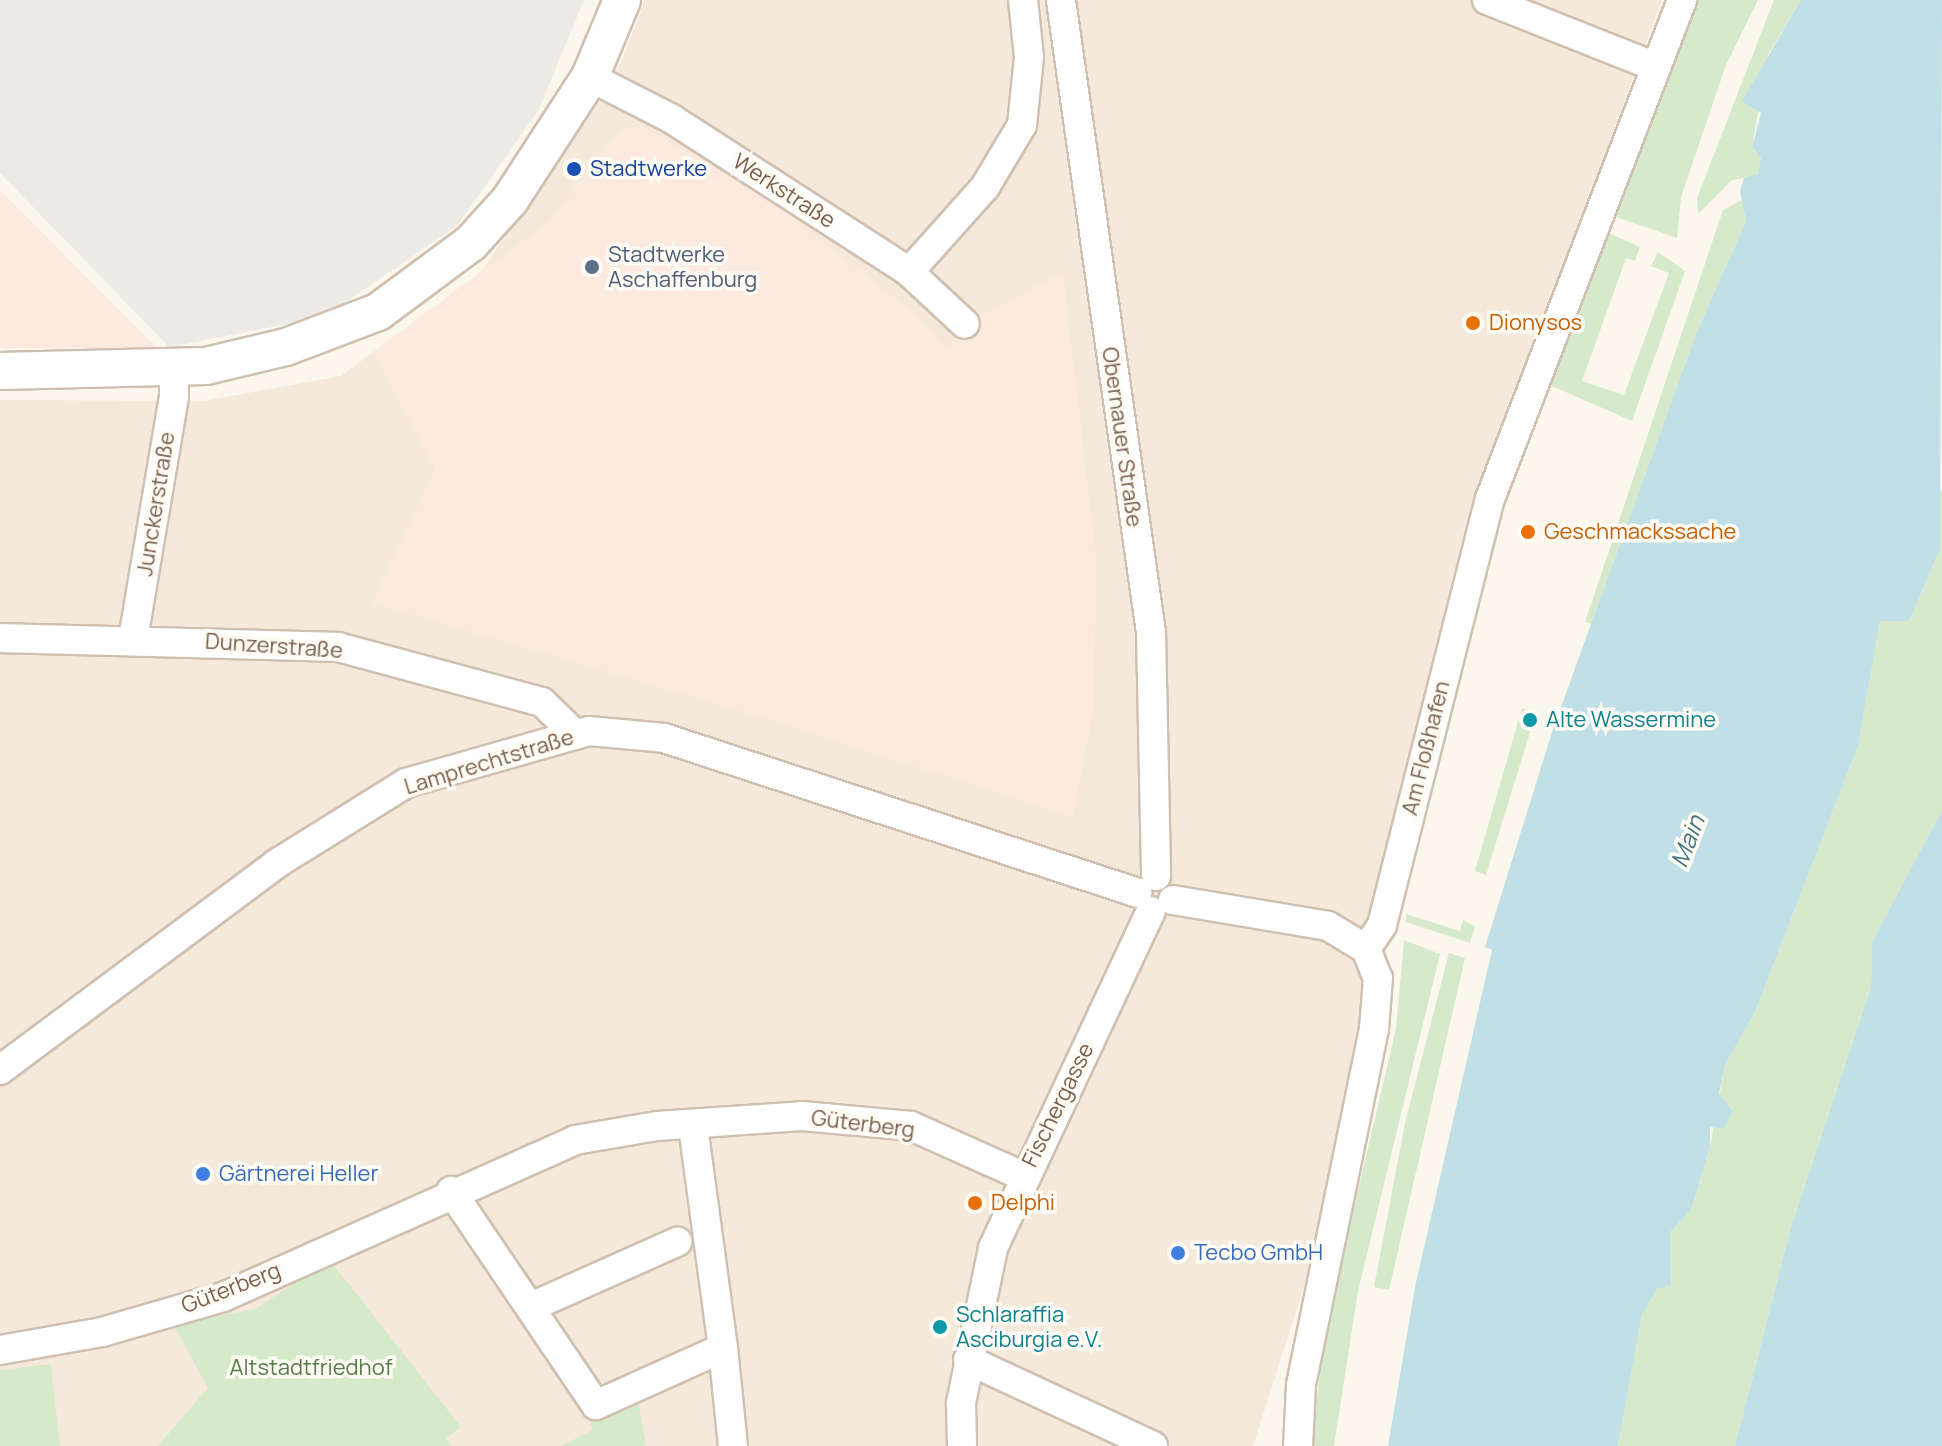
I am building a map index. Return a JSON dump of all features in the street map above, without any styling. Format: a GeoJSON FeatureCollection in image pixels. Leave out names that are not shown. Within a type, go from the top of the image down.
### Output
{"type":"FeatureCollection","features":[{"type":"Feature","properties":{"kind":"street"},"geometry":{"type":"LineString","coordinates":[[0,371],[206,366],[286,347],[378,312],[471,243],[510,200],[590,77],[622,0]]}},
{"type":"Feature","properties":{"kind":"street"},"geometry":{"type":"LineString","coordinates":[[909,272],[985,187],[1022,125],[1029,57],[1023,0]]}},
{"type":"Feature","properties":{"kind":"street","name":"Obernauer Straße"},"geometry":{"type":"LineString","coordinates":[[1061,0],[1151,632],[1154,895]]}},
{"type":"Feature","properties":{"kind":"street"},"geometry":{"type":"LineString","coordinates":[[1487,0],[1656,67]]}},
{"type":"Feature","properties":{"kind":"street","name":"Am Floßhafen"},"geometry":{"type":"LineString","coordinates":[[1366,949],[1382,925],[1490,499],[1682,0]]}},
{"type":"Feature","properties":{"kind":"street","name":"Werkstraße"},"geometry":{"type":"LineString","coordinates":[[590,77],[672,119],[909,272],[965,324]]}},
{"type":"Feature","properties":{"kind":"street","name":"Junckerstraße"},"geometry":{"type":"LineString","coordinates":[[133,639],[174,396],[174,368]]}},
{"type":"Feature","properties":{"kind":"street","name":"Dunzerstraße"},"geometry":{"type":"LineString","coordinates":[[0,638],[133,639],[338,647],[542,702],[576,735]]}},
{"type":"Feature","properties":{"kind":"street","name":"Lamprechtstraße"},"geometry":{"type":"LineString","coordinates":[[0,1070],[276,864],[406,783],[589,731],[664,738],[1154,895],[1328,926],[1366,949]]}},
{"type":"Feature","properties":{"kind":"street","name":"Fischergasse"},"geometry":{"type":"LineString","coordinates":[[962,1446],[961,1403],[993,1248],[1023,1176],[1154,895]]}},
{"type":"Feature","properties":{"kind":"street"},"geometry":{"type":"LineString","coordinates":[[1298,1446],[1301,1385],[1374,1029],[1378,978],[1366,949]]}},
{"type":"Feature","properties":{"kind":"street","name":"Güterberg"},"geometry":{"type":"LineString","coordinates":[[0,1350],[102,1332],[223,1297],[451,1191],[575,1140],[693,1125],[802,1116],[911,1126],[1023,1176]]}},
{"type":"Feature","properties":{"kind":"street"},"geometry":{"type":"LineString","coordinates":[[693,1125],[733,1446]]}},
{"type":"Feature","properties":{"kind":"street"},"geometry":{"type":"LineString","coordinates":[[451,1191],[533,1306],[596,1405],[723,1348]]}},
{"type":"Feature","properties":{"kind":"street"},"geometry":{"type":"LineString","coordinates":[[533,1306],[677,1242]]}},
{"type":"Feature","properties":{"kind":"street"},"geometry":{"type":"LineString","coordinates":[[968,1360],[1153,1446]]}},
{"type":"Feature","properties":{"kind":"shaded area"},"geometry":{"type":"Polygon","coordinates":[[[0,0],[584,0],[538,111],[457,226],[324,317],[169,347],[0,173],[0,0]]]}},
{"type":"Feature","properties":{"kind":"shaded area"},"geometry":{"type":"Polygon","coordinates":[[[645,0],[1662,0],[1481,487],[1369,915],[1347,956],[1360,967],[1371,997],[1309,1271],[1253,1446],[0,1446],[0,400],[203,401],[341,376],[482,271],[621,62],[645,0]]]}},
{"type":"Feature","properties":{"kind":"shaded area"},"geometry":{"type":"Polygon","coordinates":[[[636,122],[776,205],[917,315],[947,350],[965,324],[1063,272],[1097,565],[1093,712],[1073,817],[753,715],[372,603],[435,469],[373,352],[548,222],[618,133],[636,122]]]}},
{"type":"Feature","properties":{"kind":"shaded area"},"geometry":{"type":"Polygon","coordinates":[[[0,190],[157,348],[0,348],[0,190]]]}},
{"type":"Feature","properties":{"kind":"green space"},"geometry":{"type":"Polygon","coordinates":[[[1693,0],[1758,0],[1726,65],[1681,197],[1677,238],[1616,217],[1693,0]]]}},
{"type":"Feature","properties":{"kind":"green space"},"geometry":{"type":"Polygon","coordinates":[[[1774,0],[1801,0],[1768,55],[1752,147],[1761,158],[1758,175],[1732,180],[1698,214],[1697,198],[1774,0]]]}},
{"type":"Feature","properties":{"kind":"green space"},"geometry":{"type":"Polygon","coordinates":[[[1742,200],[1746,221],[1696,334],[1591,624],[1585,622],[1723,210],[1742,200]]]}},
{"type":"Feature","properties":{"kind":"green space"},"geometry":{"type":"Polygon","coordinates":[[[1608,233],[1640,247],[1635,261],[1626,258],[1582,381],[1624,395],[1669,273],[1651,266],[1658,252],[1685,271],[1632,421],[1545,383],[1608,233]]]}},
{"type":"Feature","properties":{"kind":"green space"},"geometry":{"type":"Polygon","coordinates":[[[1942,489],[1942,810],[1872,942],[1871,987],[1791,1227],[1735,1446],[1618,1446],[1642,1315],[1657,1289],[1671,1284],[1670,1232],[1691,1210],[1710,1147],[1725,1065],[1755,1012],[1858,746],[1880,620],[1909,621],[1940,549],[1937,499],[1942,489]]]}},
{"type":"Feature","properties":{"kind":"green space"},"geometry":{"type":"Polygon","coordinates":[[[1522,708],[1536,713],[1486,875],[1475,871],[1522,708]]]}},
{"type":"Feature","properties":{"kind":"green space"},"geometry":{"type":"Polygon","coordinates":[[[1406,914],[1460,931],[1463,920],[1475,926],[1470,943],[1406,922],[1406,914]]]}},
{"type":"Feature","properties":{"kind":"green space"},"geometry":{"type":"Polygon","coordinates":[[[1404,940],[1440,954],[1358,1291],[1334,1446],[1312,1446],[1324,1335],[1396,1029],[1404,940]]]}},
{"type":"Feature","properties":{"kind":"green space"},"geometry":{"type":"Polygon","coordinates":[[[1449,953],[1465,958],[1389,1290],[1374,1287],[1405,1123],[1449,953]]]}},
{"type":"Feature","properties":{"kind":"green space","name":"Altstadtfriedhof"},"geometry":{"type":"Polygon","coordinates":[[[330,1260],[461,1427],[446,1438],[452,1446],[158,1446],[208,1388],[173,1324],[255,1309],[330,1260]]]}},
{"type":"Feature","properties":{"kind":"green space"},"geometry":{"type":"Polygon","coordinates":[[[51,1364],[60,1446],[0,1446],[0,1370],[51,1364]]]}},
{"type":"Feature","properties":{"kind":"green space"},"geometry":{"type":"Polygon","coordinates":[[[638,1400],[646,1446],[561,1446],[593,1430],[589,1419],[638,1400]]]}},
{"type":"Feature","properties":{"kind":"water","name":"Main"},"geometry":{"type":"Polygon","coordinates":[[[1801,0],[1942,0],[1940,549],[1909,621],[1880,621],[1858,746],[1755,1012],[1725,1065],[1719,1094],[1733,1111],[1724,1129],[1710,1127],[1710,1147],[1691,1210],[1670,1232],[1671,1285],[1657,1289],[1642,1315],[1618,1446],[1388,1446],[1415,1287],[1492,950],[1485,947],[1553,729],[1696,334],[1746,221],[1740,191],[1744,178],[1758,174],[1761,158],[1752,147],[1761,113],[1742,101],[1801,0]]]}},
{"type":"Feature","properties":{"kind":"water"},"geometry":{"type":"Polygon","coordinates":[[[1942,810],[1942,1446],[1735,1446],[1791,1227],[1871,987],[1872,942],[1942,810]]]}},
{"type":"Feature","properties":{"kind":"place","name":"Stadtwerke"},"geometry":{"type":"Point","coordinates":[574,169]}},
{"type":"Feature","properties":{"kind":"place","name":"Stadtwerke Aschaffenburg"},"geometry":{"type":"Point","coordinates":[592,267]}},
{"type":"Feature","properties":{"kind":"place","name":"Dionysos"},"geometry":{"type":"Point","coordinates":[1473,323]}},
{"type":"Feature","properties":{"kind":"place","name":"Geschmackssache"},"geometry":{"type":"Point","coordinates":[1528,532]}},
{"type":"Feature","properties":{"kind":"place","name":"Alte Wassermine"},"geometry":{"type":"Point","coordinates":[1530,720]}},
{"type":"Feature","properties":{"kind":"place","name":"Gärtnerei Heller"},"geometry":{"type":"Point","coordinates":[203,1174]}},
{"type":"Feature","properties":{"kind":"place","name":"Delphi"},"geometry":{"type":"Point","coordinates":[975,1203]}},
{"type":"Feature","properties":{"kind":"place","name":"Tecbo GmbH"},"geometry":{"type":"Point","coordinates":[1178,1253]}},
{"type":"Feature","properties":{"kind":"place","name":"Schlaraffia Asciburgia e.V."},"geometry":{"type":"Point","coordinates":[940,1327]}}]}
